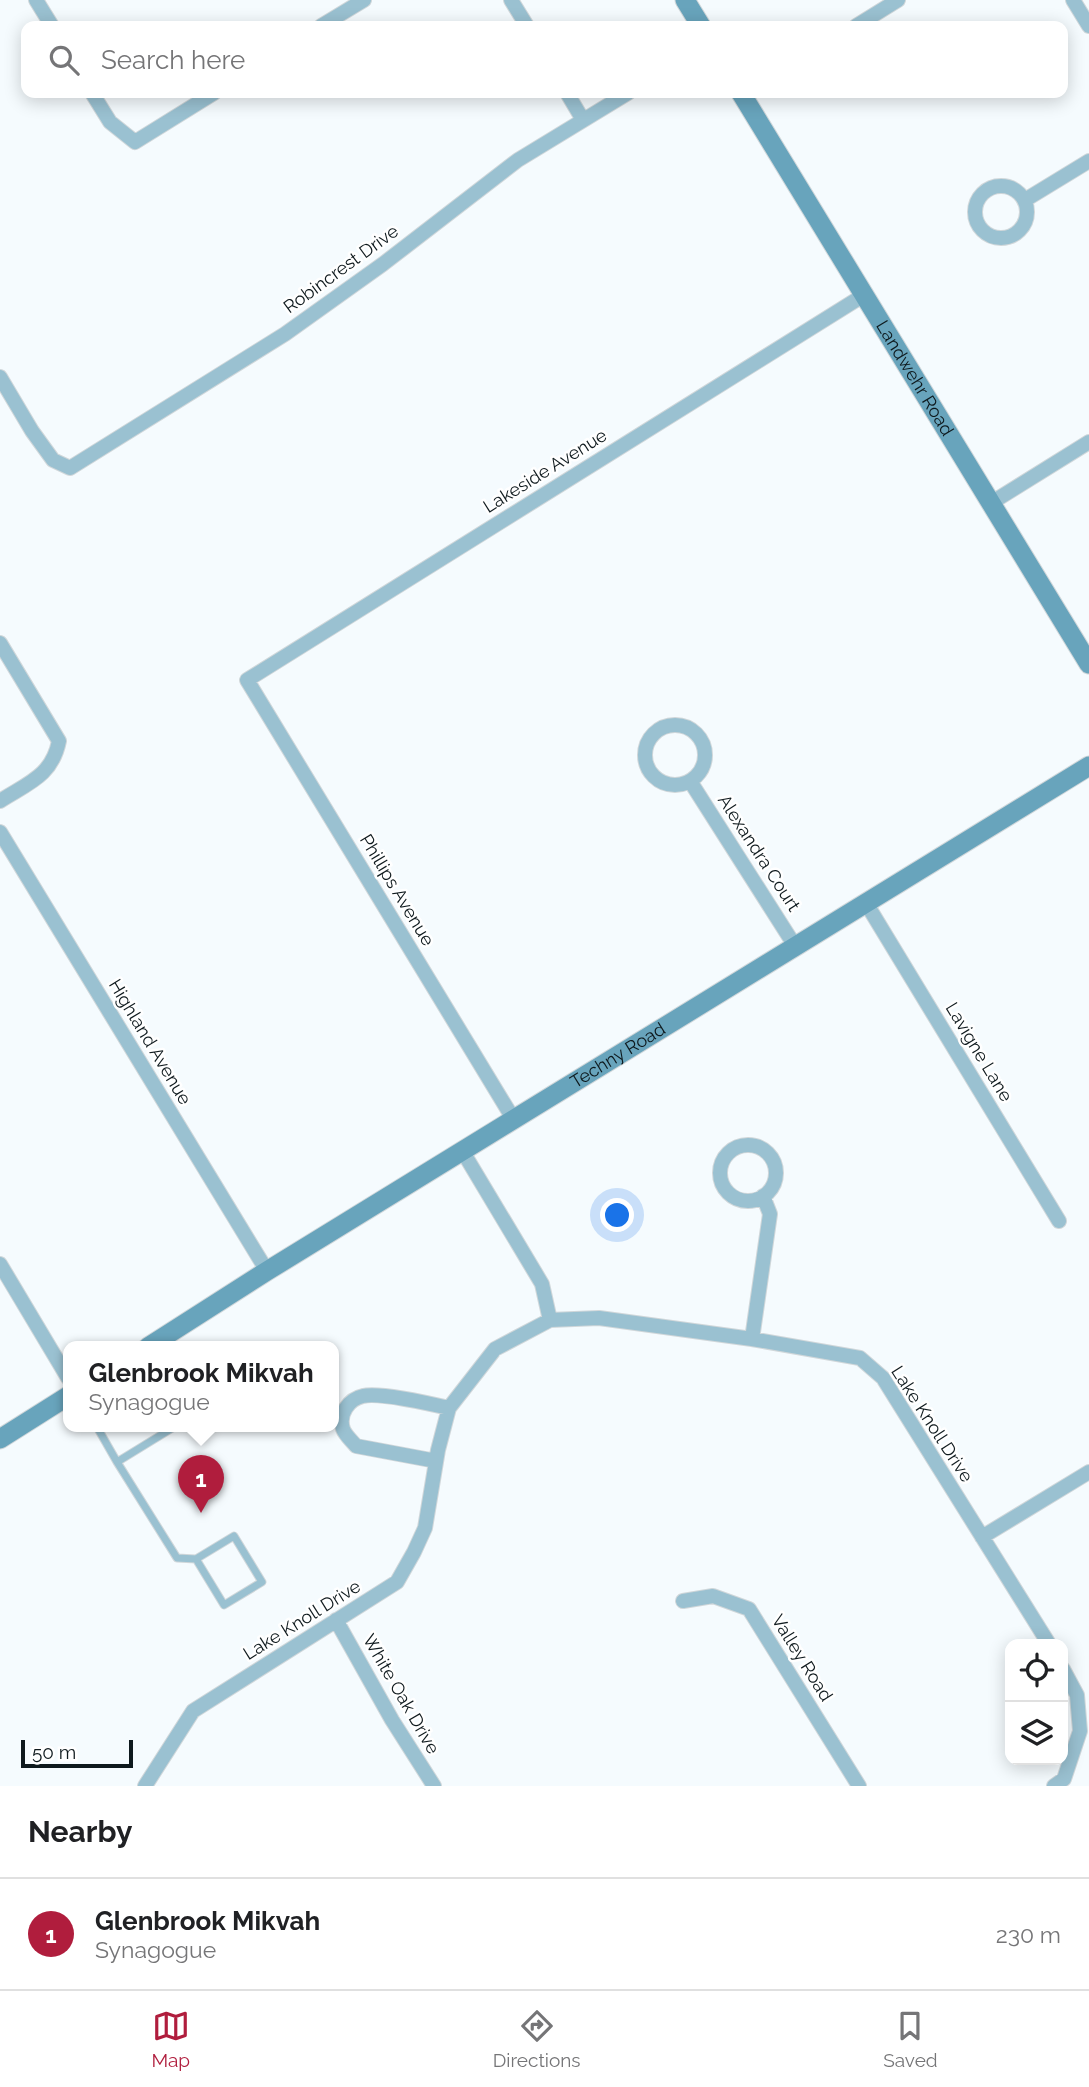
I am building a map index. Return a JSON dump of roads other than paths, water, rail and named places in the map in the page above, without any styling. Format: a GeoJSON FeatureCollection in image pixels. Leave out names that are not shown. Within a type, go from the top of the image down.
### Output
{"type":"FeatureCollection","features":[{"type":"Feature","properties":{"kind":"main road"},"geometry":{"type":"LineString","coordinates":[[685,0],[698,21]]}},
{"type":"Feature","properties":{"kind":"main road","name":"Landwehr Road"},"geometry":{"type":"LineString","coordinates":[[746,98],[1089,664]]}},
{"type":"Feature","properties":{"kind":"main road","name":"Techny Road"},"geometry":{"type":"LineString","coordinates":[[157,1341],[1089,766]]}},
{"type":"Feature","properties":{"kind":"main road"},"geometry":{"type":"LineString","coordinates":[[0,1439],[63,1399]]}},
{"type":"Feature","properties":{"kind":"street"},"geometry":{"type":"LineString","coordinates":[[36,0],[49,21]]}},
{"type":"Feature","properties":{"kind":"street"},"geometry":{"type":"LineString","coordinates":[[329,21],[364,0]]}},
{"type":"Feature","properties":{"kind":"street"},"geometry":{"type":"LineString","coordinates":[[511,0],[524,21]]}},
{"type":"Feature","properties":{"kind":"street"},"geometry":{"type":"LineString","coordinates":[[864,21],[898,0]]}},
{"type":"Feature","properties":{"kind":"street"},"geometry":{"type":"LineString","coordinates":[[1073,0],[1089,26]]}},
{"type":"Feature","properties":{"kind":"street"},"geometry":{"type":"LineString","coordinates":[[95,98],[110,122],[135,142],[206,98]]}},
{"type":"Feature","properties":{"kind":"street"},"geometry":{"type":"LineString","coordinates":[[570,98],[583,120]]}},
{"type":"Feature","properties":{"kind":"street","name":"Robincrest Drive"},"geometry":{"type":"LineString","coordinates":[[0,377],[53,460],[70,468],[285,334],[383,264],[518,160],[620,98]]}},
{"type":"Feature","properties":{"kind":"street"},"geometry":{"type":"LineString","coordinates":[[1025,200],[1089,161]]}},
{"type":"Feature","properties":{"kind":"street","name":"Lakeside Avenue"},"geometry":{"type":"LineString","coordinates":[[247,680],[864,295]]}},
{"type":"Feature","properties":{"kind":"street"},"geometry":{"type":"LineString","coordinates":[[991,503],[1089,442]]}},
{"type":"Feature","properties":{"kind":"street"},"geometry":{"type":"LineString","coordinates":[[0,643],[59,741],[56,755],[45,772],[0,801]]}},
{"type":"Feature","properties":{"kind":"street","name":"Phillips Avenue"},"geometry":{"type":"LineString","coordinates":[[247,680],[514,1120]]}},
{"type":"Feature","properties":{"kind":"street"},"geometry":{"type":"LineString","coordinates":[[680,724],[693,730],[703,742],[704,764],[690,781],[683,785],[667,785],[649,771],[645,748],[652,735],[665,726],[680,724]]}},
{"type":"Feature","properties":{"kind":"street","name":"Alexandra Court"},"geometry":{"type":"LineString","coordinates":[[690,781],[795,946]]}},
{"type":"Feature","properties":{"kind":"street","name":"Highland Avenue"},"geometry":{"type":"LineString","coordinates":[[0,832],[267,1271]]}},
{"type":"Feature","properties":{"kind":"street","name":"Lavigne Lane"},"geometry":{"type":"LineString","coordinates":[[866,903],[1059,1221]]}},
{"type":"Feature","properties":{"kind":"street"},"geometry":{"type":"LineString","coordinates":[[463,1152],[542,1284],[550,1320]]}},
{"type":"Feature","properties":{"kind":"street"},"geometry":{"type":"LineString","coordinates":[[751,1339],[770,1214],[764,1196]]}},
{"type":"Feature","properties":{"kind":"street"},"geometry":{"type":"LineString","coordinates":[[0,1264],[63,1370]]}},
{"type":"Feature","properties":{"kind":"street","name":"Lake Knoll Drive"},"geometry":{"type":"LineString","coordinates":[[145,1786],[193,1712],[397,1582],[425,1528],[436,1461],[449,1408],[495,1349],[550,1320],[599,1318],[751,1339],[860,1358],[883,1378],[1046,1639]]}},
{"type":"Feature","properties":{"kind":"street"},"geometry":{"type":"LineString","coordinates":[[436,1461],[356,1446],[343,1429],[342,1415],[348,1403],[364,1395],[426,1402],[449,1408]]}},
{"type":"Feature","properties":{"kind":"street"},"geometry":{"type":"LineString","coordinates":[[982,1537],[1089,1472]]}},
{"type":"Feature","properties":{"kind":"street","name":"Valley Road"},"geometry":{"type":"LineString","coordinates":[[683,1601],[713,1597],[749,1609],[859,1786]]}},
{"type":"Feature","properties":{"kind":"street","name":"White Oak Drive"},"geometry":{"type":"LineString","coordinates":[[336,1620],[392,1720],[434,1786]]}},
{"type":"Feature","properties":{"kind":"street"},"geometry":{"type":"LineString","coordinates":[[1054,1786],[1063,1779],[1080,1731],[1077,1695],[1068,1679]]}},
{"type":"Feature","properties":{"kind":"lane"},"geometry":{"type":"LineString","coordinates":[[100,1432],[177,1558],[196,1559],[234,1536],[261,1582],[224,1605],[196,1559]]}},
{"type":"Feature","properties":{"kind":"lane"},"geometry":{"type":"LineString","coordinates":[[117,1462],[166,1432]]}},
{"type":"Feature","properties":{"kind":"place","name":"Glenbrook Mikvah"},"geometry":{"type":"Point","coordinates":[201,1513]}}]}
